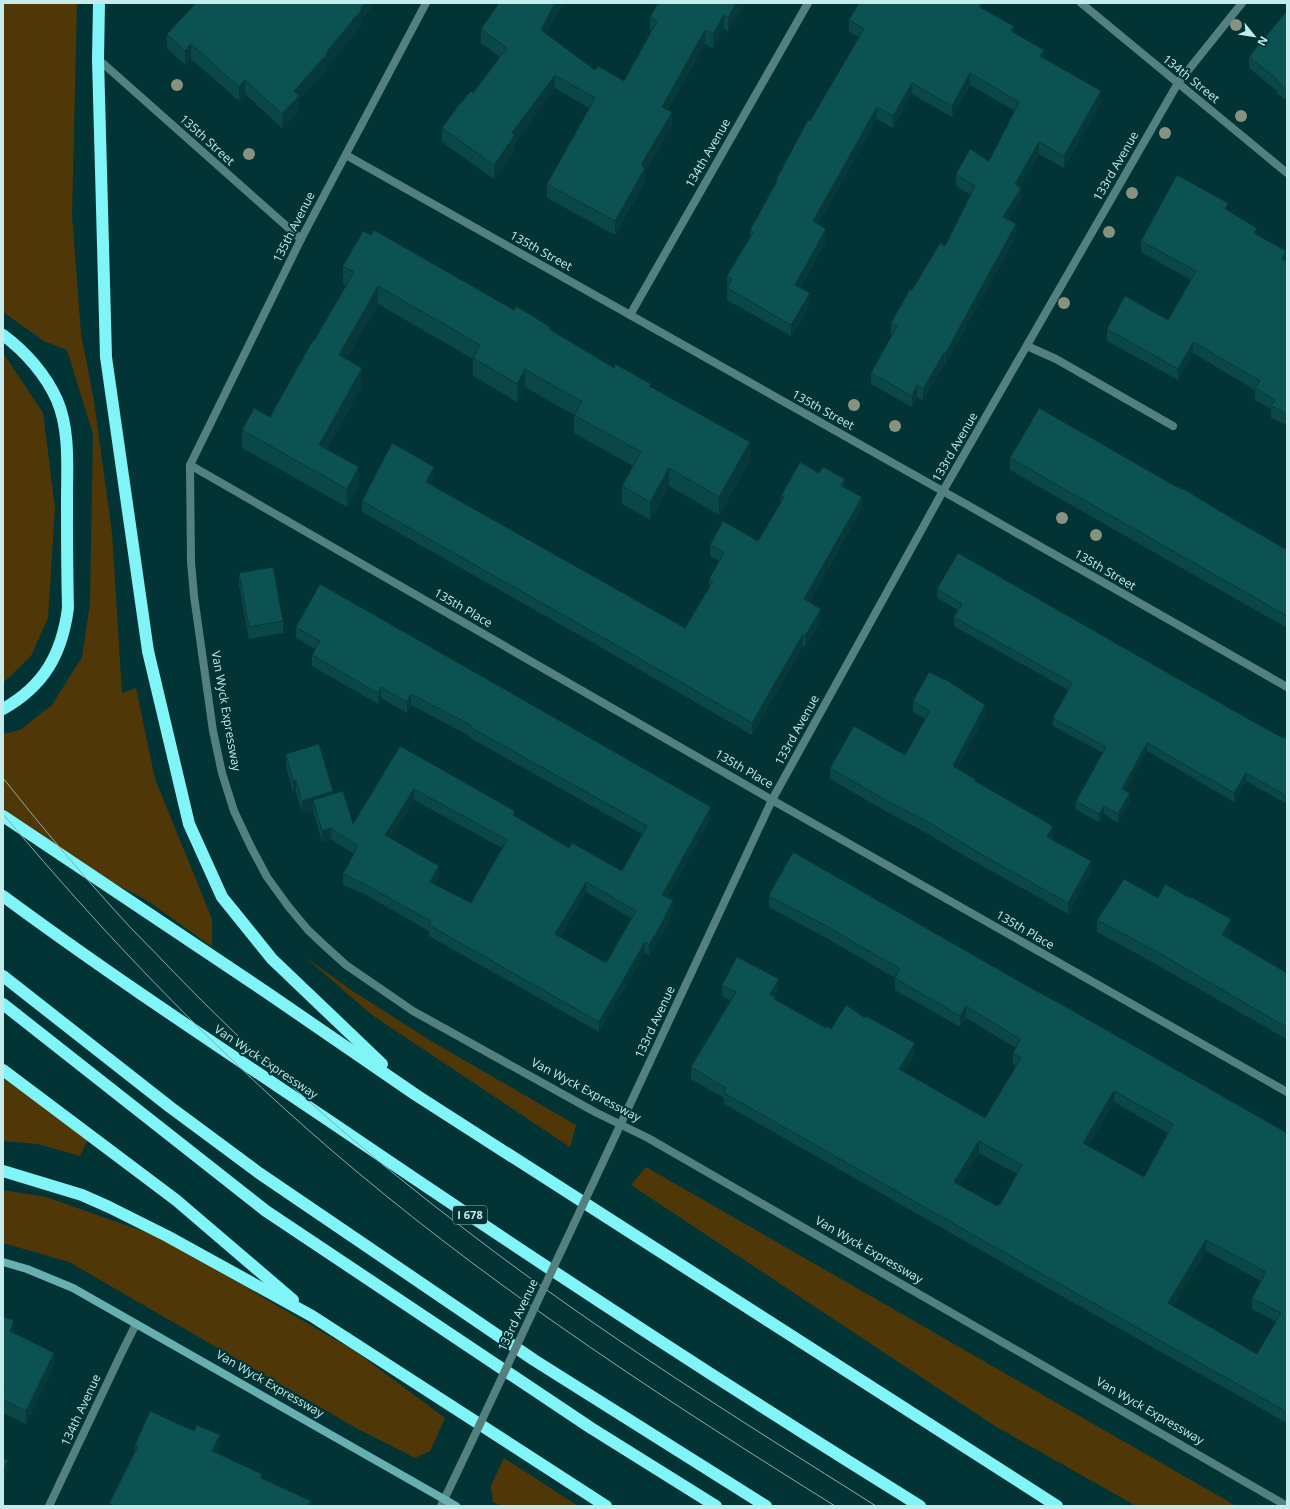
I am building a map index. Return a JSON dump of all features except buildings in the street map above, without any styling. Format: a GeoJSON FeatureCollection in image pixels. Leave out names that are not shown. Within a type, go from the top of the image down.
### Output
{"type":"FeatureCollection","features":[{"type":"Feature","properties":{"kind":"highway"},"geometry":{"type":"LineString","coordinates":[[99,3],[98,59],[106,357],[148,651],[189,824],[222,897],[272,958],[379,1062],[416,1095]]}},
{"type":"Feature","properties":{"kind":"highway"},"geometry":{"type":"LineString","coordinates":[[3,335],[14,343],[46,380],[57,400],[63,421],[67,466],[68,608],[62,639],[52,663],[43,676],[30,690],[3,709]]}},
{"type":"Feature","properties":{"kind":"highway"},"geometry":{"type":"LineString","coordinates":[[3,816],[266,992],[416,1095],[1057,1506]]}},
{"type":"Feature","properties":{"kind":"highway","name":"Van Wyck Expressway"},"geometry":{"type":"LineString","coordinates":[[3,896],[205,1038],[413,1178],[655,1337],[920,1506]]}},
{"type":"Feature","properties":{"kind":"highway"},"geometry":{"type":"LineString","coordinates":[[3,976],[84,1038],[170,1107],[266,1177],[534,1360],[766,1506]]}},
{"type":"Feature","properties":{"kind":"highway"},"geometry":{"type":"LineString","coordinates":[[3,1004],[266,1211],[591,1428],[716,1506]]}},
{"type":"Feature","properties":{"kind":"highway"},"geometry":{"type":"LineString","coordinates":[[3,1070],[176,1200],[312,1316]]}},
{"type":"Feature","properties":{"kind":"highway"},"geometry":{"type":"LineString","coordinates":[[3,1171],[82,1195],[115,1210],[167,1236],[312,1316],[606,1506]]}},
{"type":"Feature","properties":{"kind":"main road","name":"Van Wyck Expressway"},"geometry":{"type":"LineString","coordinates":[[3,1262],[27,1269],[72,1288],[443,1503],[456,1506]]}},
{"type":"Feature","properties":{"kind":"street","name":"135th Avenue"},"geometry":{"type":"LineString","coordinates":[[190,465],[301,239],[426,3]]}},
{"type":"Feature","properties":{"kind":"street","name":"134th Avenue"},"geometry":{"type":"LineString","coordinates":[[630,315],[808,3]]}},
{"type":"Feature","properties":{"kind":"street","name":"134th Street"},"geometry":{"type":"LineString","coordinates":[[1081,3],[1287,173]]}},
{"type":"Feature","properties":{"kind":"street","name":"133rd Avenue"},"geometry":{"type":"LineString","coordinates":[[443,1503],[772,800],[943,491],[1178,84],[1242,3]]}},
{"type":"Feature","properties":{"kind":"street","name":"135th Street"},"geometry":{"type":"LineString","coordinates":[[98,59],[301,239]]}},
{"type":"Feature","properties":{"kind":"street","name":"135th Street"},"geometry":{"type":"LineString","coordinates":[[346,155],[943,491],[1287,688]]}},
{"type":"Feature","properties":{"kind":"street"},"geometry":{"type":"LineString","coordinates":[[1027,346],[1056,359],[1172,426]]}},
{"type":"Feature","properties":{"kind":"street","name":"135th Place"},"geometry":{"type":"LineString","coordinates":[[190,465],[772,800],[1287,1092]]}},
{"type":"Feature","properties":{"kind":"street","name":"Van Wyck Expressway"},"geometry":{"type":"LineString","coordinates":[[190,465],[191,562],[194,596],[213,731],[222,773],[234,811],[250,847],[267,877],[308,930],[346,965],[413,1011],[595,1112],[654,1142],[1287,1506]]}},
{"type":"Feature","properties":{"kind":"street","name":"134th Avenue"},"geometry":{"type":"LineString","coordinates":[[49,1506],[136,1324]]}},
{"type":"Feature","properties":{"kind":"shaded area"},"geometry":{"type":"Polygon","coordinates":[[[3,3],[77,3],[72,215],[81,334],[94,401],[112,533],[122,693],[136,688],[155,779],[212,919],[212,947],[148,901],[49,849],[3,814],[3,734],[20,730],[52,705],[82,657],[90,603],[93,434],[67,350],[44,341],[3,312],[3,3]]]}},
{"type":"Feature","properties":{"kind":"shaded area"},"geometry":{"type":"Polygon","coordinates":[[[3,353],[43,413],[55,508],[48,618],[31,656],[3,683],[3,353]]]}},
{"type":"Feature","properties":{"kind":"shaded area"},"geometry":{"type":"Polygon","coordinates":[[[304,956],[351,990],[431,1041],[576,1125],[570,1147],[372,1015],[304,956]]]}},
{"type":"Feature","properties":{"kind":"shaded area"},"geometry":{"type":"Polygon","coordinates":[[[3,1078],[88,1139],[80,1156],[38,1144],[3,1141],[3,1078]]]}},
{"type":"Feature","properties":{"kind":"shaded area"},"geometry":{"type":"Polygon","coordinates":[[[646,1167],[1236,1506],[1136,1506],[995,1426],[631,1185],[646,1167]]]}},
{"type":"Feature","properties":{"kind":"shaded area"},"geometry":{"type":"Polygon","coordinates":[[[3,1190],[46,1197],[160,1237],[355,1351],[445,1418],[430,1451],[415,1458],[358,1429],[69,1262],[3,1243],[3,1190]]]}},
{"type":"Feature","properties":{"kind":"shaded area"},"geometry":{"type":"Polygon","coordinates":[[[504,1458],[578,1506],[501,1506],[493,1502],[491,1486],[504,1458]]]}},
{"type":"Feature","properties":{"kind":"tram line"},"geometry":{"type":"LineString","coordinates":[[3,778],[74,864],[136,933],[238,1036],[351,1138],[430,1203],[569,1306],[619,1341],[876,1506]]}},
{"type":"Feature","properties":{"kind":"tram line"},"geometry":{"type":"LineString","coordinates":[[3,814],[128,955],[216,1045],[308,1130],[356,1171],[470,1262],[590,1347],[650,1388],[835,1506]]}}]}
